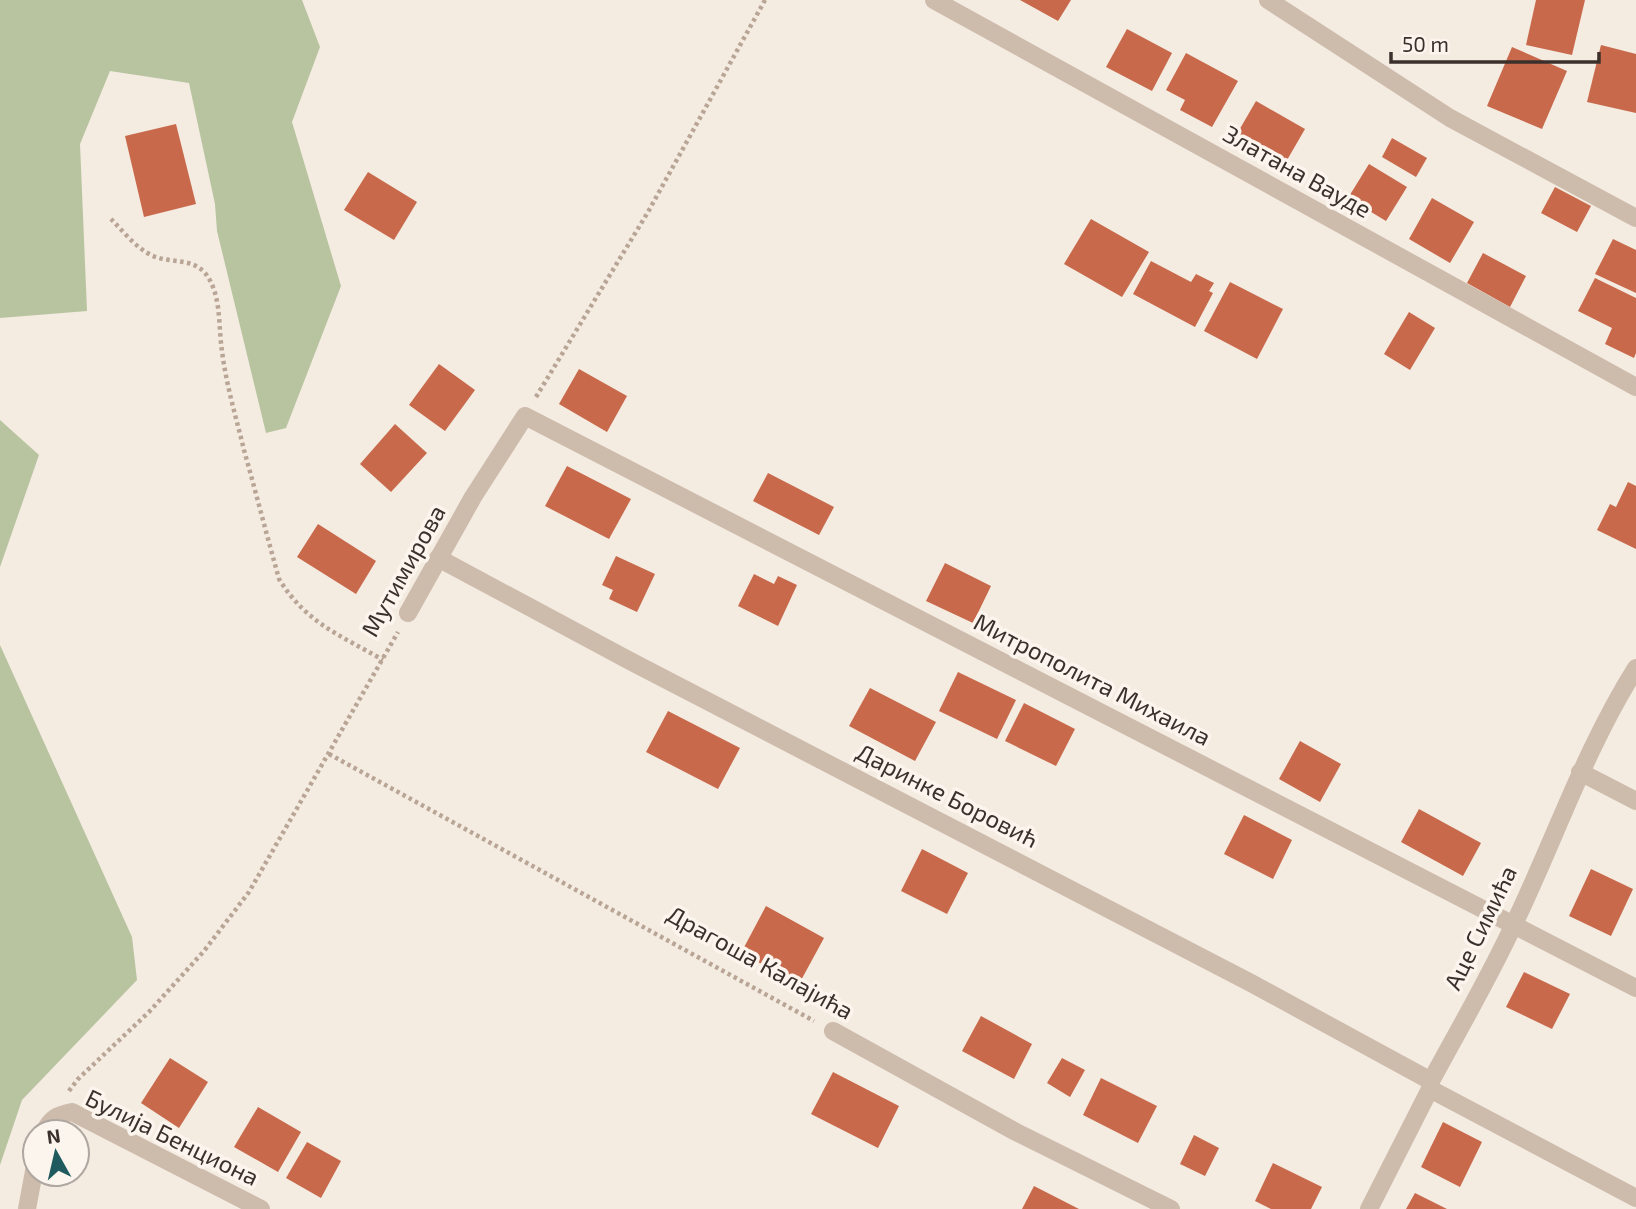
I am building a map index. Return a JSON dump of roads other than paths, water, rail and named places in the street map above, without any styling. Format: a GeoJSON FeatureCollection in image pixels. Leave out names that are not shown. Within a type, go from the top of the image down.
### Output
{"type":"FeatureCollection","features":[{"type":"Feature","properties":{"kind":"street","name":"Златана Вауде"},"geometry":{"type":"LineString","coordinates":[[934,0],[1636,387]]}},
{"type":"Feature","properties":{"kind":"street"},"geometry":{"type":"LineString","coordinates":[[1268,0],[1450,118],[1636,218]]}},
{"type":"Feature","properties":{"kind":"street"},"geometry":{"type":"LineString","coordinates":[[1298,19],[1299,0]]}},
{"type":"Feature","properties":{"kind":"street","name":"Мутимирова"},"geometry":{"type":"LineString","coordinates":[[408,613],[473,497],[525,416]]}},
{"type":"Feature","properties":{"kind":"street","name":"Митрополита Михаила"},"geometry":{"type":"LineString","coordinates":[[525,416],[1636,988]]}},
{"type":"Feature","properties":{"kind":"street","name":"Даринке Боровић"},"geometry":{"type":"LineString","coordinates":[[438,558],[632,662],[1251,983],[1636,1198]]}},
{"type":"Feature","properties":{"kind":"street","name":"Аце Симића"},"geometry":{"type":"LineString","coordinates":[[1369,1209],[1514,925],[1580,772],[1615,702],[1636,668]]}},
{"type":"Feature","properties":{"kind":"street"},"geometry":{"type":"LineString","coordinates":[[1580,772],[1636,801]]}},
{"type":"Feature","properties":{"kind":"street","name":"Драгоша Калајића"},"geometry":{"type":"LineString","coordinates":[[833,1031],[1016,1132],[1171,1209]]}},
{"type":"Feature","properties":{"kind":"street","name":"Булија Бенциона"},"geometry":{"type":"LineString","coordinates":[[53,1118],[72,1112],[84,1118]]}},
{"type":"Feature","properties":{"kind":"street","name":"Булија Бенциона"},"geometry":{"type":"LineString","coordinates":[[91,1122],[261,1209]]}},
{"type":"Feature","properties":{"kind":"street"},"geometry":{"type":"LineString","coordinates":[[27,1209],[31,1188]]}}]}
